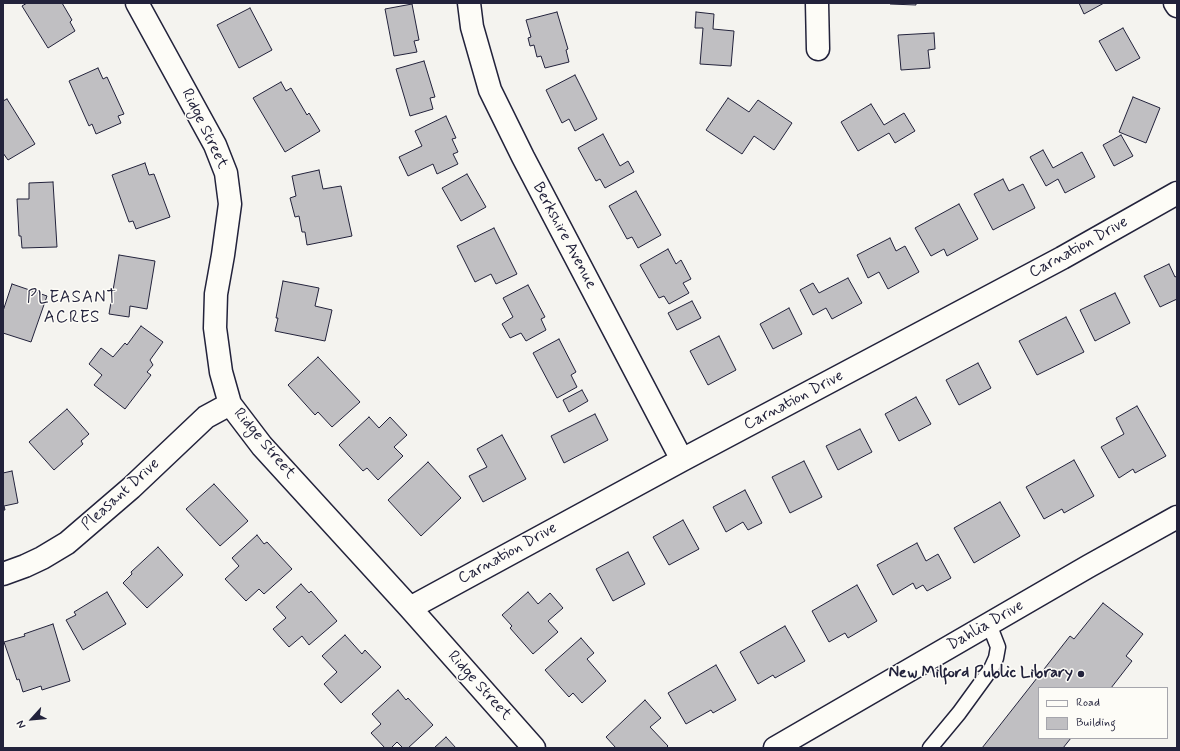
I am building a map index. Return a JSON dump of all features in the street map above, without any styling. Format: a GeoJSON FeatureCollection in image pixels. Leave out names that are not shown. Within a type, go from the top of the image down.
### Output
{"type":"FeatureCollection","features":[{"type":"Feature","properties":{"kind":"street","name":"Ridge Street"},"geometry":{"type":"LineString","coordinates":[[137,3],[215,145],[226,173],[230,204],[216,294],[215,328],[221,372],[230,404],[262,446],[410,608],[534,748]]}},
{"type":"Feature","properties":{"kind":"street","name":"Berkshire Avenue"},"geometry":{"type":"LineString","coordinates":[[469,3],[472,27],[490,90],[523,157],[682,460]]}},
{"type":"Feature","properties":{"kind":"street"},"geometry":{"type":"LineString","coordinates":[[817,3],[818,50]]}},
{"type":"Feature","properties":{"kind":"street","name":"Carnation Drive"},"geometry":{"type":"LineString","coordinates":[[410,608],[682,460],[1062,258],[1177,193]]}},
{"type":"Feature","properties":{"kind":"street","name":"Pleasant Drive"},"geometry":{"type":"LineString","coordinates":[[3,574],[42,558],[67,543],[131,488],[206,417],[230,404]]}},
{"type":"Feature","properties":{"kind":"street","name":"Dahlia Drive"},"geometry":{"type":"LineString","coordinates":[[775,748],[797,743],[989,624],[1177,517]]}},
{"type":"Feature","properties":{"kind":"lane"},"geometry":{"type":"LineString","coordinates":[[930,748],[959,713],[991,669],[996,658],[998,647],[989,624]]}},
{"type":"Feature","properties":{"kind":"building"},"geometry":{"type":"Polygon","coordinates":[[[27,3],[62,3],[72,20],[70,22],[75,31],[48,48],[22,6],[27,3]]]}},
{"type":"Feature","properties":{"kind":"building"},"geometry":{"type":"Polygon","coordinates":[[[916,3],[916,5],[890,4],[916,3]]]}},
{"type":"Feature","properties":{"kind":"building"},"geometry":{"type":"Polygon","coordinates":[[[1079,3],[1104,3],[1084,14],[1079,3]]]}},
{"type":"Feature","properties":{"kind":"building"},"geometry":{"type":"Polygon","coordinates":[[[412,4],[419,40],[414,41],[417,52],[394,56],[385,9],[412,4]]]}},
{"type":"Feature","properties":{"kind":"building"},"geometry":{"type":"Polygon","coordinates":[[[250,8],[272,50],[239,68],[217,25],[250,8]]]}},
{"type":"Feature","properties":{"kind":"building"},"geometry":{"type":"Polygon","coordinates":[[[557,12],[568,49],[566,50],[569,62],[545,68],[541,56],[537,57],[534,45],[530,46],[528,38],[531,37],[526,20],[557,12]]]}},
{"type":"Feature","properties":{"kind":"building"},"geometry":{"type":"Polygon","coordinates":[[[696,12],[714,14],[713,29],[734,31],[731,66],[700,64],[703,28],[695,28],[696,12]]]}},
{"type":"Feature","properties":{"kind":"building"},"geometry":{"type":"Polygon","coordinates":[[[1123,28],[1140,58],[1116,71],[1099,41],[1123,28]]]}},
{"type":"Feature","properties":{"kind":"building"},"geometry":{"type":"Polygon","coordinates":[[[934,33],[935,49],[928,50],[930,68],[901,70],[898,35],[934,33]]]}},
{"type":"Feature","properties":{"kind":"building"},"geometry":{"type":"Polygon","coordinates":[[[424,61],[435,97],[430,98],[433,109],[410,116],[396,69],[424,61]]]}},
{"type":"Feature","properties":{"kind":"building"},"geometry":{"type":"Polygon","coordinates":[[[98,68],[103,79],[107,77],[124,114],[118,116],[121,123],[96,134],[92,124],[89,126],[69,81],[98,68]]]}},
{"type":"Feature","properties":{"kind":"building"},"geometry":{"type":"Polygon","coordinates":[[[575,75],[597,119],[575,131],[569,119],[562,123],[546,90],[575,75]]]}},
{"type":"Feature","properties":{"kind":"building"},"geometry":{"type":"Polygon","coordinates":[[[281,82],[286,91],[291,88],[307,115],[309,113],[320,131],[285,152],[253,98],[281,82]]]}},
{"type":"Feature","properties":{"kind":"building"},"geometry":{"type":"Polygon","coordinates":[[[1133,97],[1160,108],[1146,143],[1119,132],[1133,97]]]}},
{"type":"Feature","properties":{"kind":"building"},"geometry":{"type":"Polygon","coordinates":[[[728,98],[749,112],[758,100],[792,123],[774,150],[754,136],[742,154],[706,130],[728,98]]]}},
{"type":"Feature","properties":{"kind":"building"},"geometry":{"type":"Polygon","coordinates":[[[7,99],[35,144],[8,160],[3,153],[3,101],[7,99]]]}},
{"type":"Feature","properties":{"kind":"building"},"geometry":{"type":"Polygon","coordinates":[[[871,104],[884,125],[904,113],[915,131],[895,143],[889,133],[858,151],[841,122],[871,104]]]}},
{"type":"Feature","properties":{"kind":"building"},"geometry":{"type":"Polygon","coordinates":[[[446,116],[456,138],[452,139],[458,152],[453,154],[458,164],[437,174],[433,164],[408,176],[399,157],[422,146],[415,131],[446,116]]]}},
{"type":"Feature","properties":{"kind":"building"},"geometry":{"type":"Polygon","coordinates":[[[603,134],[620,166],[628,161],[634,172],[605,188],[600,179],[596,181],[578,148],[603,134]]]}},
{"type":"Feature","properties":{"kind":"building"},"geometry":{"type":"Polygon","coordinates":[[[1121,135],[1133,156],[1114,166],[1103,145],[1121,135]]]}},
{"type":"Feature","properties":{"kind":"building"},"geometry":{"type":"Polygon","coordinates":[[[1043,150],[1053,168],[1082,152],[1095,177],[1065,193],[1058,179],[1046,186],[1030,157],[1043,150]]]}},
{"type":"Feature","properties":{"kind":"building"},"geometry":{"type":"Polygon","coordinates":[[[145,163],[149,175],[154,174],[170,217],[136,229],[133,221],[129,222],[112,175],[145,163]]]}},
{"type":"Feature","properties":{"kind":"building"},"geometry":{"type":"Polygon","coordinates":[[[319,170],[323,189],[341,186],[352,236],[307,245],[305,232],[302,232],[299,216],[295,217],[290,198],[296,196],[292,176],[319,170]]]}},
{"type":"Feature","properties":{"kind":"building"},"geometry":{"type":"Polygon","coordinates":[[[467,174],[486,207],[461,221],[442,188],[467,174]]]}},
{"type":"Feature","properties":{"kind":"building"},"geometry":{"type":"Polygon","coordinates":[[[1003,179],[1009,191],[1023,184],[1035,208],[993,230],[974,194],[1003,179]]]}},
{"type":"Feature","properties":{"kind":"building"},"geometry":{"type":"Polygon","coordinates":[[[53,182],[57,247],[22,248],[21,236],[19,236],[17,199],[29,199],[29,183],[53,182]]]}},
{"type":"Feature","properties":{"kind":"building"},"geometry":{"type":"Polygon","coordinates":[[[636,191],[661,235],[638,248],[632,237],[627,239],[609,206],[636,191]]]}},
{"type":"Feature","properties":{"kind":"building"},"geometry":{"type":"Polygon","coordinates":[[[959,204],[978,239],[947,256],[944,249],[931,256],[915,228],[959,204]]]}},
{"type":"Feature","properties":{"kind":"building"},"geometry":{"type":"Polygon","coordinates":[[[494,228],[517,274],[496,284],[491,274],[475,282],[457,246],[494,228]]]}},
{"type":"Feature","properties":{"kind":"building"},"geometry":{"type":"Polygon","coordinates":[[[890,238],[896,251],[905,246],[919,272],[888,289],[879,272],[868,278],[857,255],[890,238]]]}},
{"type":"Feature","properties":{"kind":"building"},"geometry":{"type":"Polygon","coordinates":[[[668,249],[676,264],[681,260],[691,279],[683,283],[689,293],[669,304],[664,296],[659,298],[640,265],[668,249]]]}},
{"type":"Feature","properties":{"kind":"building"},"geometry":{"type":"Polygon","coordinates":[[[119,255],[155,261],[147,309],[130,306],[129,317],[109,314],[119,255]]]}},
{"type":"Feature","properties":{"kind":"building"},"geometry":{"type":"Polygon","coordinates":[[[1169,264],[1175,277],[1177,276],[1177,299],[1160,307],[1144,276],[1169,264]]]}},
{"type":"Feature","properties":{"kind":"building"},"geometry":{"type":"Polygon","coordinates":[[[848,278],[862,303],[832,319],[826,308],[813,315],[800,290],[813,283],[819,293],[848,278]]]}},
{"type":"Feature","properties":{"kind":"building"},"geometry":{"type":"Polygon","coordinates":[[[283,281],[319,288],[315,306],[332,310],[325,341],[275,331],[283,281]]]}},
{"type":"Feature","properties":{"kind":"building"},"geometry":{"type":"Polygon","coordinates":[[[12,284],[47,296],[31,342],[3,333],[3,311],[12,284]]]}},
{"type":"Feature","properties":{"kind":"building"},"geometry":{"type":"Polygon","coordinates":[[[528,285],[545,317],[541,319],[546,330],[526,341],[521,333],[510,338],[502,324],[513,317],[503,298],[528,285]]]}},
{"type":"Feature","properties":{"kind":"building"},"geometry":{"type":"Polygon","coordinates":[[[1115,293],[1130,323],[1095,341],[1080,310],[1115,293]]]}},
{"type":"Feature","properties":{"kind":"building"},"geometry":{"type":"Polygon","coordinates":[[[692,301],[701,318],[677,330],[668,313],[692,301]]]}},
{"type":"Feature","properties":{"kind":"building"},"geometry":{"type":"Polygon","coordinates":[[[789,308],[802,334],[773,349],[760,324],[789,308]]]}},
{"type":"Feature","properties":{"kind":"building"},"geometry":{"type":"Polygon","coordinates":[[[1066,317],[1084,352],[1037,375],[1019,341],[1066,317]]]}},
{"type":"Feature","properties":{"kind":"building"},"geometry":{"type":"Polygon","coordinates":[[[141,326],[163,342],[150,360],[153,365],[147,372],[151,375],[125,409],[94,385],[102,375],[89,364],[101,348],[113,357],[125,343],[127,345],[141,326]]]}},
{"type":"Feature","properties":{"kind":"building"},"geometry":{"type":"Polygon","coordinates":[[[719,336],[736,370],[708,385],[690,351],[719,336]]]}},
{"type":"Feature","properties":{"kind":"building"},"geometry":{"type":"Polygon","coordinates":[[[559,339],[576,372],[571,375],[577,387],[557,398],[533,353],[559,339]]]}},
{"type":"Feature","properties":{"kind":"building"},"geometry":{"type":"Polygon","coordinates":[[[318,357],[360,402],[332,427],[318,412],[315,415],[288,385],[318,357]]]}},
{"type":"Feature","properties":{"kind":"building"},"geometry":{"type":"Polygon","coordinates":[[[978,363],[991,388],[959,405],[946,380],[978,363]]]}},
{"type":"Feature","properties":{"kind":"building"},"geometry":{"type":"Polygon","coordinates":[[[582,390],[588,401],[569,412],[563,400],[582,390]]]}},
{"type":"Feature","properties":{"kind":"building"},"geometry":{"type":"Polygon","coordinates":[[[916,397],[931,424],[899,441],[885,414],[916,397]]]}},
{"type":"Feature","properties":{"kind":"building"},"geometry":{"type":"Polygon","coordinates":[[[1137,406],[1166,456],[1135,473],[1133,469],[1119,478],[1101,447],[1124,434],[1116,418],[1137,406]]]}},
{"type":"Feature","properties":{"kind":"building"},"geometry":{"type":"Polygon","coordinates":[[[67,409],[89,434],[81,441],[83,444],[54,470],[29,442],[67,409]]]}},
{"type":"Feature","properties":{"kind":"building"},"geometry":{"type":"Polygon","coordinates":[[[595,414],[608,440],[564,463],[551,436],[595,414]]]}},
{"type":"Feature","properties":{"kind":"building"},"geometry":{"type":"Polygon","coordinates":[[[369,417],[379,428],[390,417],[407,435],[394,447],[403,456],[378,480],[367,468],[363,471],[339,445],[369,417]]]}},
{"type":"Feature","properties":{"kind":"building"},"geometry":{"type":"Polygon","coordinates":[[[860,429],[872,452],[838,470],[826,446],[860,429]]]}},
{"type":"Feature","properties":{"kind":"building"},"geometry":{"type":"Polygon","coordinates":[[[502,435],[526,479],[483,502],[469,476],[487,467],[477,449],[502,435]]]}},
{"type":"Feature","properties":{"kind":"building"},"geometry":{"type":"Polygon","coordinates":[[[1074,460],[1094,496],[1064,513],[1062,509],[1044,519],[1026,487],[1074,460]]]}},
{"type":"Feature","properties":{"kind":"building"},"geometry":{"type":"Polygon","coordinates":[[[804,461],[822,497],[790,513],[772,477],[804,461]]]}},
{"type":"Feature","properties":{"kind":"building"},"geometry":{"type":"Polygon","coordinates":[[[428,462],[461,498],[421,536],[388,500],[428,462]]]}},
{"type":"Feature","properties":{"kind":"building"},"geometry":{"type":"Polygon","coordinates":[[[12,471],[18,503],[4,506],[5,510],[3,510],[3,473],[12,471]]]}},
{"type":"Feature","properties":{"kind":"building"},"geometry":{"type":"Polygon","coordinates":[[[214,484],[248,521],[220,546],[186,509],[214,484]]]}},
{"type":"Feature","properties":{"kind":"building"},"geometry":{"type":"Polygon","coordinates":[[[745,490],[762,523],[748,530],[743,522],[726,532],[713,507],[745,490]]]}},
{"type":"Feature","properties":{"kind":"building"},"geometry":{"type":"Polygon","coordinates":[[[1000,502],[1020,536],[974,563],[954,528],[1000,502]]]}},
{"type":"Feature","properties":{"kind":"building"},"geometry":{"type":"Polygon","coordinates":[[[683,520],[699,549],[669,565],[653,537],[683,520]]]}},
{"type":"Feature","properties":{"kind":"building"},"geometry":{"type":"Polygon","coordinates":[[[257,535],[264,544],[267,542],[292,569],[264,594],[259,589],[246,601],[225,579],[239,566],[232,558],[257,535]]]}},
{"type":"Feature","properties":{"kind":"building"},"geometry":{"type":"Polygon","coordinates":[[[917,543],[926,561],[938,554],[951,578],[927,591],[923,585],[916,589],[913,583],[893,595],[877,565],[917,543]]]}},
{"type":"Feature","properties":{"kind":"building"},"geometry":{"type":"Polygon","coordinates":[[[158,547],[183,575],[147,608],[123,583],[132,574],[131,572],[158,547]]]}},
{"type":"Feature","properties":{"kind":"building"},"geometry":{"type":"Polygon","coordinates":[[[628,552],[645,584],[613,601],[596,569],[628,552]]]}},
{"type":"Feature","properties":{"kind":"building"},"geometry":{"type":"Polygon","coordinates":[[[301,584],[309,593],[311,591],[337,621],[309,645],[302,636],[289,647],[273,629],[286,618],[276,607],[301,584]]]}},
{"type":"Feature","properties":{"kind":"building"},"geometry":{"type":"Polygon","coordinates":[[[857,585],[877,621],[848,638],[845,633],[829,642],[812,611],[857,585]]]}},
{"type":"Feature","properties":{"kind":"building"},"geometry":{"type":"Polygon","coordinates":[[[107,592],[126,624],[83,650],[66,620],[76,615],[74,612],[107,592]]]}},
{"type":"Feature","properties":{"kind":"building"},"geometry":{"type":"Polygon","coordinates":[[[528,592],[538,604],[550,593],[563,608],[548,621],[558,632],[533,654],[510,628],[512,626],[502,615],[528,592]]]}},
{"type":"Feature","properties":{"kind":"building","name":"New Milford Public Library"},"geometry":{"type":"Polygon","coordinates":[[[1103,603],[1143,634],[1126,656],[1132,661],[1112,687],[1038,687],[1038,739],[1070,739],[1063,748],[982,748],[1070,636],[1074,639],[1103,603]]]}},
{"type":"Feature","properties":{"kind":"building"},"geometry":{"type":"Polygon","coordinates":[[[53,624],[70,681],[42,690],[41,686],[23,692],[19,679],[17,680],[4,642],[25,636],[24,634],[53,624]]]}},
{"type":"Feature","properties":{"kind":"building"},"geometry":{"type":"Polygon","coordinates":[[[785,626],[805,661],[775,678],[773,675],[758,684],[740,652],[785,626]]]}},
{"type":"Feature","properties":{"kind":"building"},"geometry":{"type":"Polygon","coordinates":[[[345,635],[362,654],[365,650],[381,667],[341,703],[324,684],[337,672],[322,656],[345,635]]]}},
{"type":"Feature","properties":{"kind":"building"},"geometry":{"type":"Polygon","coordinates":[[[581,638],[594,653],[587,659],[606,681],[582,703],[573,693],[569,697],[545,670],[581,638]]]}},
{"type":"Feature","properties":{"kind":"building"},"geometry":{"type":"Polygon","coordinates":[[[716,665],[736,700],[713,713],[711,710],[686,724],[668,693],[716,665]]]}},
{"type":"Feature","properties":{"kind":"building"},"geometry":{"type":"Polygon","coordinates":[[[398,690],[406,700],[408,698],[433,725],[408,748],[403,748],[397,742],[391,748],[385,748],[371,733],[381,724],[372,714],[398,690]]]}},
{"type":"Feature","properties":{"kind":"building"},"geometry":{"type":"Polygon","coordinates":[[[645,700],[661,718],[650,727],[668,746],[666,748],[616,748],[606,737],[645,700]]]}},
{"type":"Feature","properties":{"kind":"building"},"geometry":{"type":"Polygon","coordinates":[[[446,737],[456,748],[434,748],[446,737]]]}},
{"type":"Feature","properties":{"kind":"place","name":"New Milford Public Library"},"geometry":{"type":"Point","coordinates":[1081,674]}},
{"type":"Feature","properties":{"kind":"district","name":"PLEASANT ACRES"},"geometry":{"type":"Point","coordinates":[72,308]}}]}
